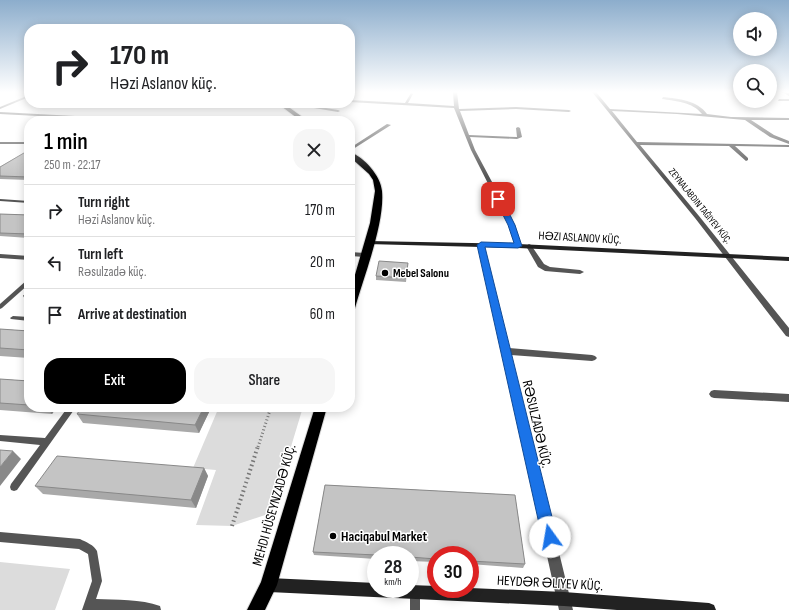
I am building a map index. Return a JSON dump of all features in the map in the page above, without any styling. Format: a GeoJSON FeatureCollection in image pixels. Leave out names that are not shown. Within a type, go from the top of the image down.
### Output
{"type":"FeatureCollection","features":[{"type":"Feature","properties":{"kind":"main road"},"geometry":{"type":"LineString","coordinates":[[355,158],[367,168],[377,181],[379,192],[378,205],[369,243],[355,290]]}},
{"type":"Feature","properties":{"kind":"main road","name":"HƏZI ASLANOV KÜÇ."},"geometry":{"type":"LineString","coordinates":[[369,243],[529,246],[789,259]]}},
{"type":"Feature","properties":{"kind":"main road","name":"MEHDI HÜSEYNZADƏ KÜÇ."},"geometry":{"type":"LineString","coordinates":[[256,610],[269,585],[320,412]]}},
{"type":"Feature","properties":{"kind":"main road","name":"HEYDƏR ƏLIYEV KÜÇ."},"geometry":{"type":"LineString","coordinates":[[269,585],[367,590]]}},
{"type":"Feature","properties":{"kind":"main road","name":"HEYDƏR ƏLIYEV KÜÇ."},"geometry":{"type":"LineString","coordinates":[[419,592],[565,604],[709,610]]}},
{"type":"Feature","properties":{"kind":"street"},"geometry":{"type":"LineString","coordinates":[[462,120],[474,150],[512,225],[518,246]]}},
{"type":"Feature","properties":{"kind":"street"},"geometry":{"type":"LineString","coordinates":[[617,120],[729,257],[789,334]]}},
{"type":"Feature","properties":{"kind":"street"},"geometry":{"type":"LineString","coordinates":[[749,120],[789,145]]}},
{"type":"Feature","properties":{"kind":"street"},"geometry":{"type":"LineString","coordinates":[[355,147],[389,125]]}},
{"type":"Feature","properties":{"kind":"street"},"geometry":{"type":"LineString","coordinates":[[468,136],[517,138],[520,137],[518,128]]}},
{"type":"Feature","properties":{"kind":"street"},"geometry":{"type":"LineString","coordinates":[[635,143],[789,145]]}},
{"type":"Feature","properties":{"kind":"street"},"geometry":{"type":"LineString","coordinates":[[730,144],[746,159]]}},
{"type":"Feature","properties":{"kind":"street","name":"RƏSULZADƏ KÜÇ."},"geometry":{"type":"LineString","coordinates":[[481,245],[565,604]]}},
{"type":"Feature","properties":{"kind":"street"},"geometry":{"type":"LineString","coordinates":[[529,246],[541,265],[548,269],[580,272]]}},
{"type":"Feature","properties":{"kind":"street"},"geometry":{"type":"LineString","coordinates":[[506,351],[592,358]]}},
{"type":"Feature","properties":{"kind":"street"},"geometry":{"type":"LineString","coordinates":[[714,394],[789,398]]}},
{"type":"Feature","properties":{"kind":"lane"},"geometry":{"type":"LineString","coordinates":[[0,143],[24,143]]}},
{"type":"Feature","properties":{"kind":"lane"},"geometry":{"type":"LineString","coordinates":[[0,200],[24,202]]}},
{"type":"Feature","properties":{"kind":"lane"},"geometry":{"type":"LineString","coordinates":[[355,254],[365,255]]}},
{"type":"Feature","properties":{"kind":"lane"},"geometry":{"type":"LineString","coordinates":[[0,256],[24,258]]}},
{"type":"Feature","properties":{"kind":"lane"},"geometry":{"type":"LineString","coordinates":[[0,307],[24,285]]}},
{"type":"Feature","properties":{"kind":"lane"},"geometry":{"type":"LineString","coordinates":[[13,318],[24,319]]}},
{"type":"Feature","properties":{"kind":"lane"},"geometry":{"type":"LineString","coordinates":[[14,487],[68,412]]}},
{"type":"Feature","properties":{"kind":"lane"},"geometry":{"type":"LineString","coordinates":[[0,438],[47,442]]}},
{"type":"Feature","properties":{"kind":"lane"},"geometry":{"type":"LineString","coordinates":[[0,537],[80,544],[92,551],[97,581],[89,607],[134,606],[156,610]]}},
{"type":"Feature","properties":{"kind":"lane"},"geometry":{"type":"LineString","coordinates":[[415,598],[415,610]]}},
{"type":"Feature","properties":{"kind":"path"},"geometry":{"type":"LineString","coordinates":[[232,526],[269,412]]}},
{"type":"Feature","properties":{"kind":"shaded area"},"geometry":{"type":"Polygon","coordinates":[[[217,412],[301,412],[271,513],[232,526],[196,525],[216,470],[193,468],[217,412]]]}},
{"type":"Feature","properties":{"kind":"shaded area"},"geometry":{"type":"Polygon","coordinates":[[[0,562],[70,569],[55,610],[0,610],[0,562]]]}},
{"type":"Feature","properties":{"kind":"building"},"geometry":{"type":"Polygon","coordinates":[[[24,153],[24,177],[0,176],[0,167],[24,153]]]}},
{"type":"Feature","properties":{"kind":"building"},"geometry":{"type":"Polygon","coordinates":[[[0,214],[24,215],[24,234],[0,233],[0,214]]]}},
{"type":"Feature","properties":{"kind":"building"},"geometry":{"type":"Polygon","coordinates":[[[379,261],[408,263],[406,278],[376,276],[379,261]]]}},
{"type":"Feature","properties":{"kind":"building"},"geometry":{"type":"Polygon","coordinates":[[[0,329],[24,331],[24,350],[0,348],[0,329]]]}},
{"type":"Feature","properties":{"kind":"building"},"geometry":{"type":"Polygon","coordinates":[[[0,379],[24,381],[24,405],[0,403],[0,379]]]}},
{"type":"Feature","properties":{"kind":"building"},"geometry":{"type":"Polygon","coordinates":[[[78,412],[202,412],[195,425],[77,414],[78,412]]]}},
{"type":"Feature","properties":{"kind":"building"},"geometry":{"type":"Polygon","coordinates":[[[0,450],[13,451],[0,467],[0,450]]]}},
{"type":"Feature","properties":{"kind":"building"},"geometry":{"type":"Polygon","coordinates":[[[57,456],[204,468],[191,500],[35,486],[57,456]]]}},
{"type":"Feature","properties":{"kind":"building"},"geometry":{"type":"Polygon","coordinates":[[[325,485],[515,495],[525,564],[479,561],[479,546],[427,546],[427,558],[419,558],[419,546],[367,546],[367,555],[313,552],[325,485]]]}},
{"type":"Feature","properties":{"kind":"place","name":"Mebel Salonu"},"geometry":{"type":"Point","coordinates":[385,273]}},
{"type":"Feature","properties":{"kind":"place","name":"Haciqabul Market"},"geometry":{"type":"Point","coordinates":[333,536]}},
{"type":"Feature","properties":{"kind":"route"},"geometry":{"type":"LineString","coordinates":[[498,199],[512,225],[518,246],[481,245],[550,537]]}}]}
